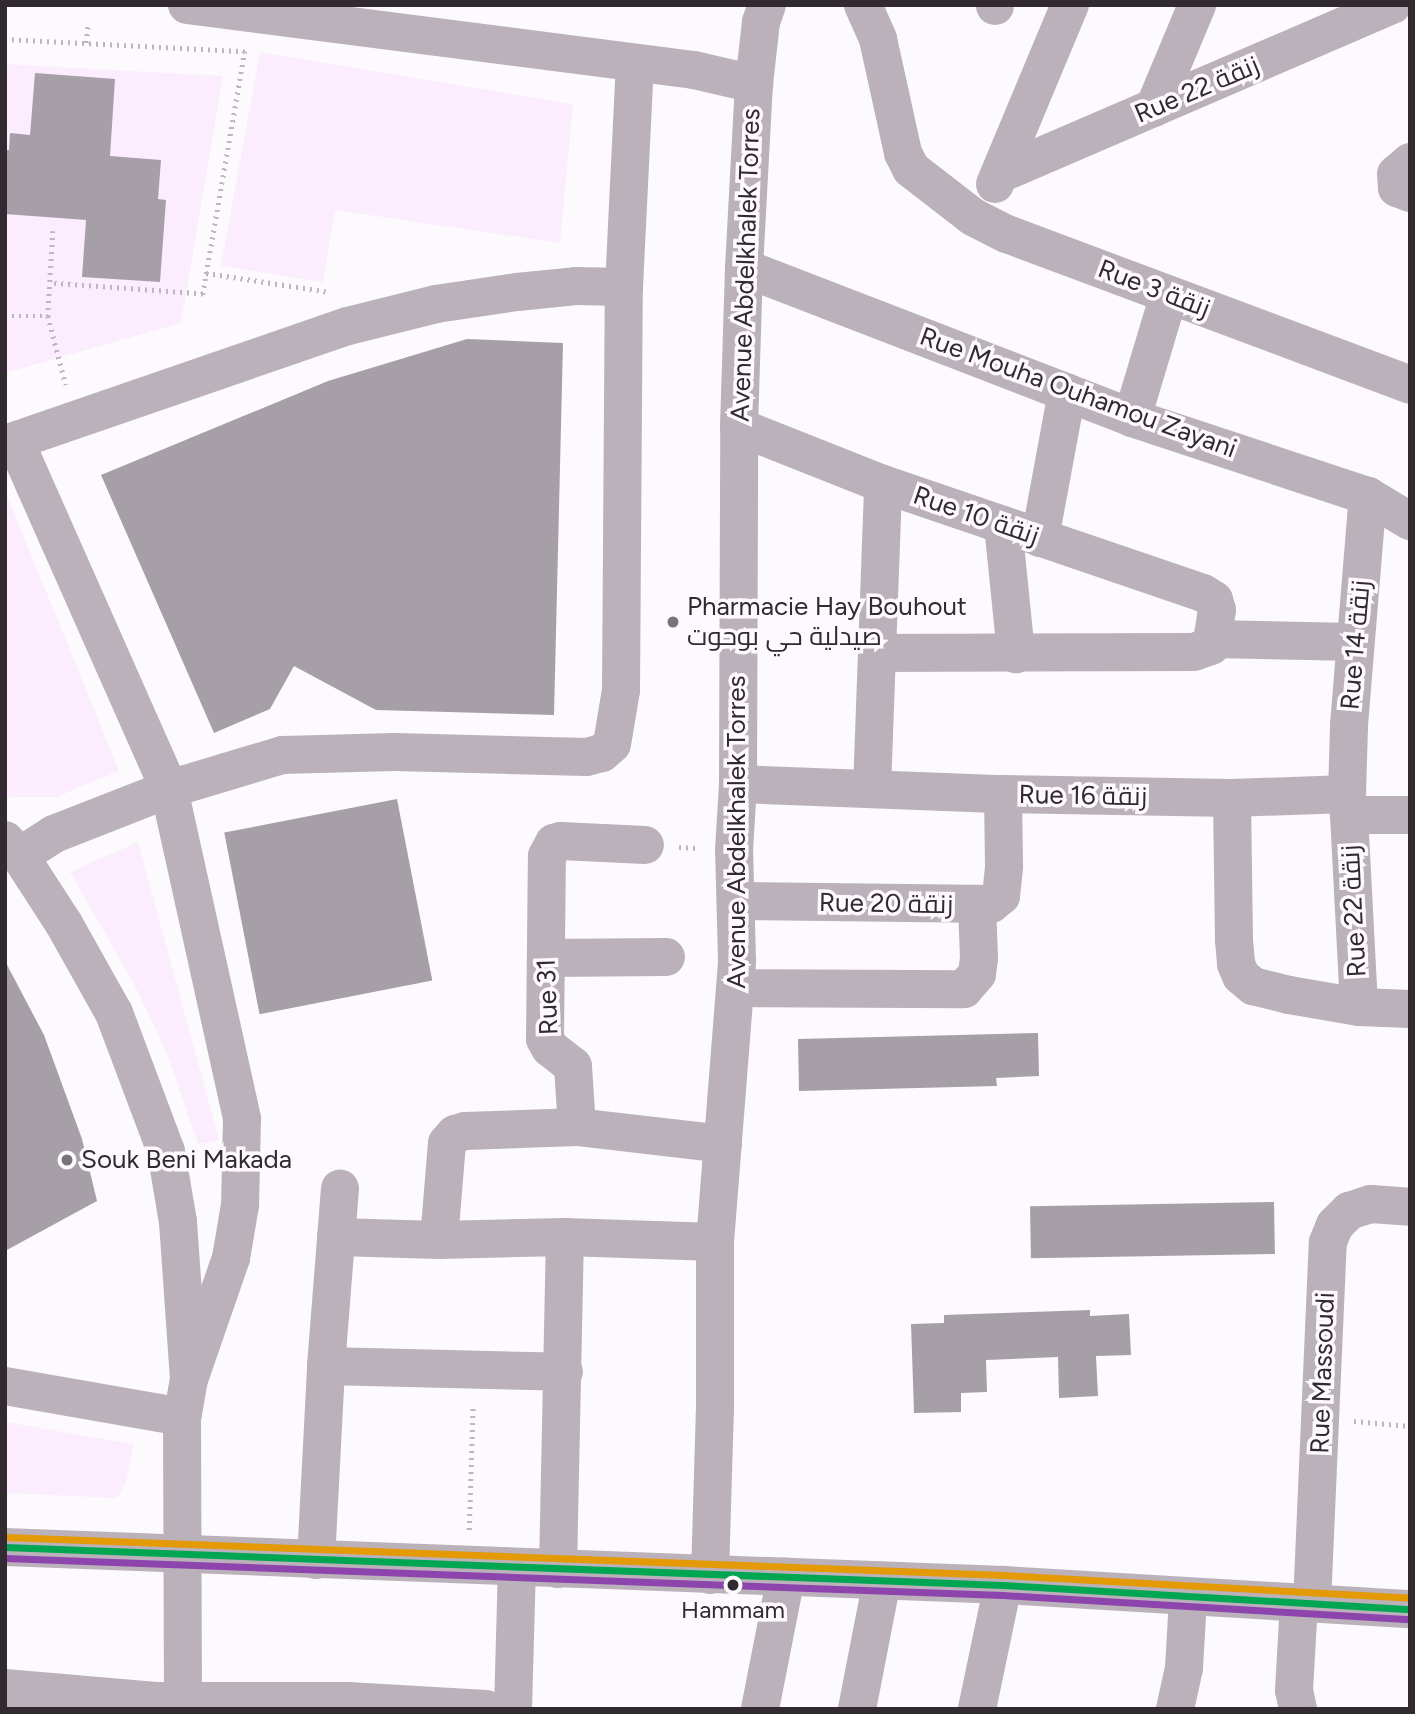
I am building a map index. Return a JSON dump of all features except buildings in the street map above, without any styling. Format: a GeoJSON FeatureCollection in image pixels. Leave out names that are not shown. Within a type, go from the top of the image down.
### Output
{"type":"FeatureCollection","features":[{"type":"Feature","properties":{"kind":"street"},"geometry":{"type":"LineString","coordinates":[[187,5],[694,70],[754,83]]}},
{"type":"Feature","properties":{"kind":"street","name":"Avenue Abdelkhalek Torres"},"geometry":{"type":"LineString","coordinates":[[710,1575],[715,1410],[715,1242],[736,988],[734,850],[738,784],[739,427],[744,268],[754,83],[761,22],[767,5]]}},
{"type":"Feature","properties":{"kind":"street","name":"Rue 3 زنقة"},"geometry":{"type":"LineString","coordinates":[[863,5],[878,39],[903,153],[911,170],[973,217],[1007,234],[1410,385]]}},
{"type":"Feature","properties":{"kind":"street"},"geometry":{"type":"LineString","coordinates":[[973,217],[1002,173],[1070,5]]}},
{"type":"Feature","properties":{"kind":"street"},"geometry":{"type":"LineString","coordinates":[[1154,108],[1198,5]]}},
{"type":"Feature","properties":{"kind":"street"},"geometry":{"type":"LineString","coordinates":[[1298,47],[1314,5]]}},
{"type":"Feature","properties":{"kind":"street","name":"Rue 22 زنقة"},"geometry":{"type":"LineString","coordinates":[[1002,173],[1392,5]]}},
{"type":"Feature","properties":{"kind":"street"},"geometry":{"type":"LineString","coordinates":[[189,1379],[178,1222],[166,1151],[114,1013],[64,924],[13,848],[169,789],[282,755],[395,752],[586,757],[608,750],[619,718],[621,690],[624,287],[635,63]]}},
{"type":"Feature","properties":{"kind":"street","name":"Rue Mouha Ouhamou Zayani"},"geometry":{"type":"LineString","coordinates":[[744,268],[1132,418],[1368,496],[1410,521]]}},
{"type":"Feature","properties":{"kind":"street"},"geometry":{"type":"LineString","coordinates":[[183,1704],[182,1417],[189,1379],[231,1258],[240,1205],[242,1119],[169,789],[10,442],[348,326],[436,304],[564,287],[624,287]]}},
{"type":"Feature","properties":{"kind":"street"},"geometry":{"type":"LineString","coordinates":[[1132,418],[1169,295]]}},
{"type":"Feature","properties":{"kind":"street"},"geometry":{"type":"LineString","coordinates":[[1040,538],[1067,392]]}},
{"type":"Feature","properties":{"kind":"street","name":"Rue 10 زنقة"},"geometry":{"type":"LineString","coordinates":[[739,427],[883,484],[1203,593],[1214,600],[1217,610],[1214,639]]}},
{"type":"Feature","properties":{"kind":"street"},"geometry":{"type":"LineString","coordinates":[[872,789],[883,484]]}},
{"type":"Feature","properties":{"kind":"street","name":"Rue 14 زنقة"},"geometry":{"type":"LineString","coordinates":[[1348,805],[1355,642],[1368,496]]}},
{"type":"Feature","properties":{"kind":"street"},"geometry":{"type":"LineString","coordinates":[[1003,526],[1016,654]]}},
{"type":"Feature","properties":{"kind":"street"},"geometry":{"type":"LineString","coordinates":[[877,653],[1194,652],[1212,646],[1214,639],[1355,642]]}},
{"type":"Feature","properties":{"kind":"street","name":"Rue 16 زنقة"},"geometry":{"type":"LineString","coordinates":[[738,784],[1003,794],[1233,798],[1348,805],[1410,815]]}},
{"type":"Feature","properties":{"kind":"street","name":"Rue 20 زنقة"},"geometry":{"type":"LineString","coordinates":[[736,901],[977,905],[998,901],[1004,866],[1003,794]]}},
{"type":"Feature","properties":{"kind":"street"},"geometry":{"type":"LineString","coordinates":[[1233,798],[1234,940],[1236,964],[1241,976],[1252,986],[1359,1007],[1410,1009]]}},
{"type":"Feature","properties":{"kind":"street","name":"Rue 22 زنقة"},"geometry":{"type":"LineString","coordinates":[[1348,805],[1359,1007]]}},
{"type":"Feature","properties":{"kind":"street","name":"Rue 31"},"geometry":{"type":"LineString","coordinates":[[577,1127],[573,1066],[550,1048],[545,1039],[547,856],[554,843],[561,841],[645,845]]}},
{"type":"Feature","properties":{"kind":"street"},"geometry":{"type":"LineString","coordinates":[[736,988],[964,989],[977,974],[977,905]]}},
{"type":"Feature","properties":{"kind":"street"},"geometry":{"type":"LineString","coordinates":[[546,958],[666,957]]}},
{"type":"Feature","properties":{"kind":"street"},"geometry":{"type":"LineString","coordinates":[[439,1240],[449,1137],[465,1131],[577,1127],[723,1144]]}},
{"type":"Feature","properties":{"kind":"street"},"geometry":{"type":"LineString","coordinates":[[316,1560],[326,1366],[340,1189]]}},
{"type":"Feature","properties":{"kind":"street","name":"Rue Massoudi"},"geometry":{"type":"LineString","coordinates":[[1298,1709],[1294,1690],[1306,1604],[1322,1419],[1328,1242],[1335,1225],[1349,1211],[1371,1203],[1410,1207]]}},
{"type":"Feature","properties":{"kind":"street"},"geometry":{"type":"LineString","coordinates":[[336,1237],[439,1240],[565,1237],[715,1242]]}},
{"type":"Feature","properties":{"kind":"street"},"geometry":{"type":"LineString","coordinates":[[558,1569],[565,1237]]}},
{"type":"Feature","properties":{"kind":"street"},"geometry":{"type":"LineString","coordinates":[[326,1366],[564,1372]]}},
{"type":"Feature","properties":{"kind":"street"},"geometry":{"type":"LineString","coordinates":[[5,1386],[182,1417]]}},
{"type":"Feature","properties":{"kind":"street"},"geometry":{"type":"LineString","coordinates":[[5,1547],[1003,1585],[1410,1609]]}},
{"type":"Feature","properties":{"kind":"street"},"geometry":{"type":"LineString","coordinates":[[513,1709],[517,1568]]}},
{"type":"Feature","properties":{"kind":"street"},"geometry":{"type":"LineString","coordinates":[[760,1709],[786,1577]]}},
{"type":"Feature","properties":{"kind":"street"},"geometry":{"type":"LineString","coordinates":[[857,1709],[882,1580]]}},
{"type":"Feature","properties":{"kind":"street"},"geometry":{"type":"LineString","coordinates":[[977,1709],[1003,1585]]}},
{"type":"Feature","properties":{"kind":"street"},"geometry":{"type":"LineString","coordinates":[[1175,1709],[1184,1668],[1188,1598]]}},
{"type":"Feature","properties":{"kind":"street"},"geometry":{"type":"LineString","coordinates":[[5,1688],[183,1704],[486,1709]]}},
{"type":"Feature","properties":{"kind":"path"},"geometry":{"type":"LineString","coordinates":[[86,43],[88,24]]}},
{"type":"Feature","properties":{"kind":"path"},"geometry":{"type":"LineString","coordinates":[[5,39],[245,51],[202,294],[50,284]]}},
{"type":"Feature","properties":{"kind":"path"},"geometry":{"type":"LineString","coordinates":[[53,231],[48,316],[76,421]]}},
{"type":"Feature","properties":{"kind":"path"},"geometry":{"type":"LineString","coordinates":[[206,273],[335,293]]}},
{"type":"Feature","properties":{"kind":"path"},"geometry":{"type":"LineString","coordinates":[[5,316],[48,316]]}},
{"type":"Feature","properties":{"kind":"path"},"geometry":{"type":"LineString","coordinates":[[645,845],[734,850]]}},
{"type":"Feature","properties":{"kind":"path"},"geometry":{"type":"LineString","coordinates":[[468,1566],[474,1370]]}},
{"type":"Feature","properties":{"kind":"path"},"geometry":{"type":"LineString","coordinates":[[1322,1419],[1410,1426]]}},
{"type":"Feature","properties":{"kind":"shaded area"},"geometry":{"type":"Polygon","coordinates":[[[260,52],[573,104],[560,243],[335,210],[323,282],[221,266],[260,52]]]}},
{"type":"Feature","properties":{"kind":"shaded area"},"geometry":{"type":"Polygon","coordinates":[[[5,64],[223,76],[181,323],[5,373],[5,64]]]}},
{"type":"Feature","properties":{"kind":"shaded area"},"geometry":{"type":"Polygon","coordinates":[[[9,500],[119,771],[56,797],[10,797],[5,792],[5,501],[9,500]]]}},
{"type":"Feature","properties":{"kind":"shaded area"},"geometry":{"type":"Polygon","coordinates":[[[138,842],[219,1140],[198,1144],[167,1053],[134,984],[70,872],[138,842]]]}},
{"type":"Feature","properties":{"kind":"shaded area"},"geometry":{"type":"Polygon","coordinates":[[[5,1422],[134,1444],[126,1482],[117,1498],[5,1493],[5,1422]]]}},
{"type":"Feature","properties":{"kind":"transit line"},"geometry":{"type":"LineString","coordinates":[[5,1537],[1003,1575],[1410,1598]]}},
{"type":"Feature","properties":{"kind":"transit line"},"geometry":{"type":"LineString","coordinates":[[5,1547],[1003,1585],[1410,1609]]}},
{"type":"Feature","properties":{"kind":"transit line"},"geometry":{"type":"LineString","coordinates":[[5,1558],[1002,1595],[1409,1619]]}},
{"type":"Feature","properties":{"kind":"place","name":"Pharmacie Hay Bouhout صيدلية حي بوحوت"},"geometry":{"type":"Point","coordinates":[673,622]}},
{"type":"Feature","properties":{"kind":"place","name":"Souk Beni Makada"},"geometry":{"type":"Point","coordinates":[67,1160]}},
{"type":"Feature","properties":{"kind":"place","name":"Hammam"},"geometry":{"type":"Point","coordinates":[733,1585]}}]}
